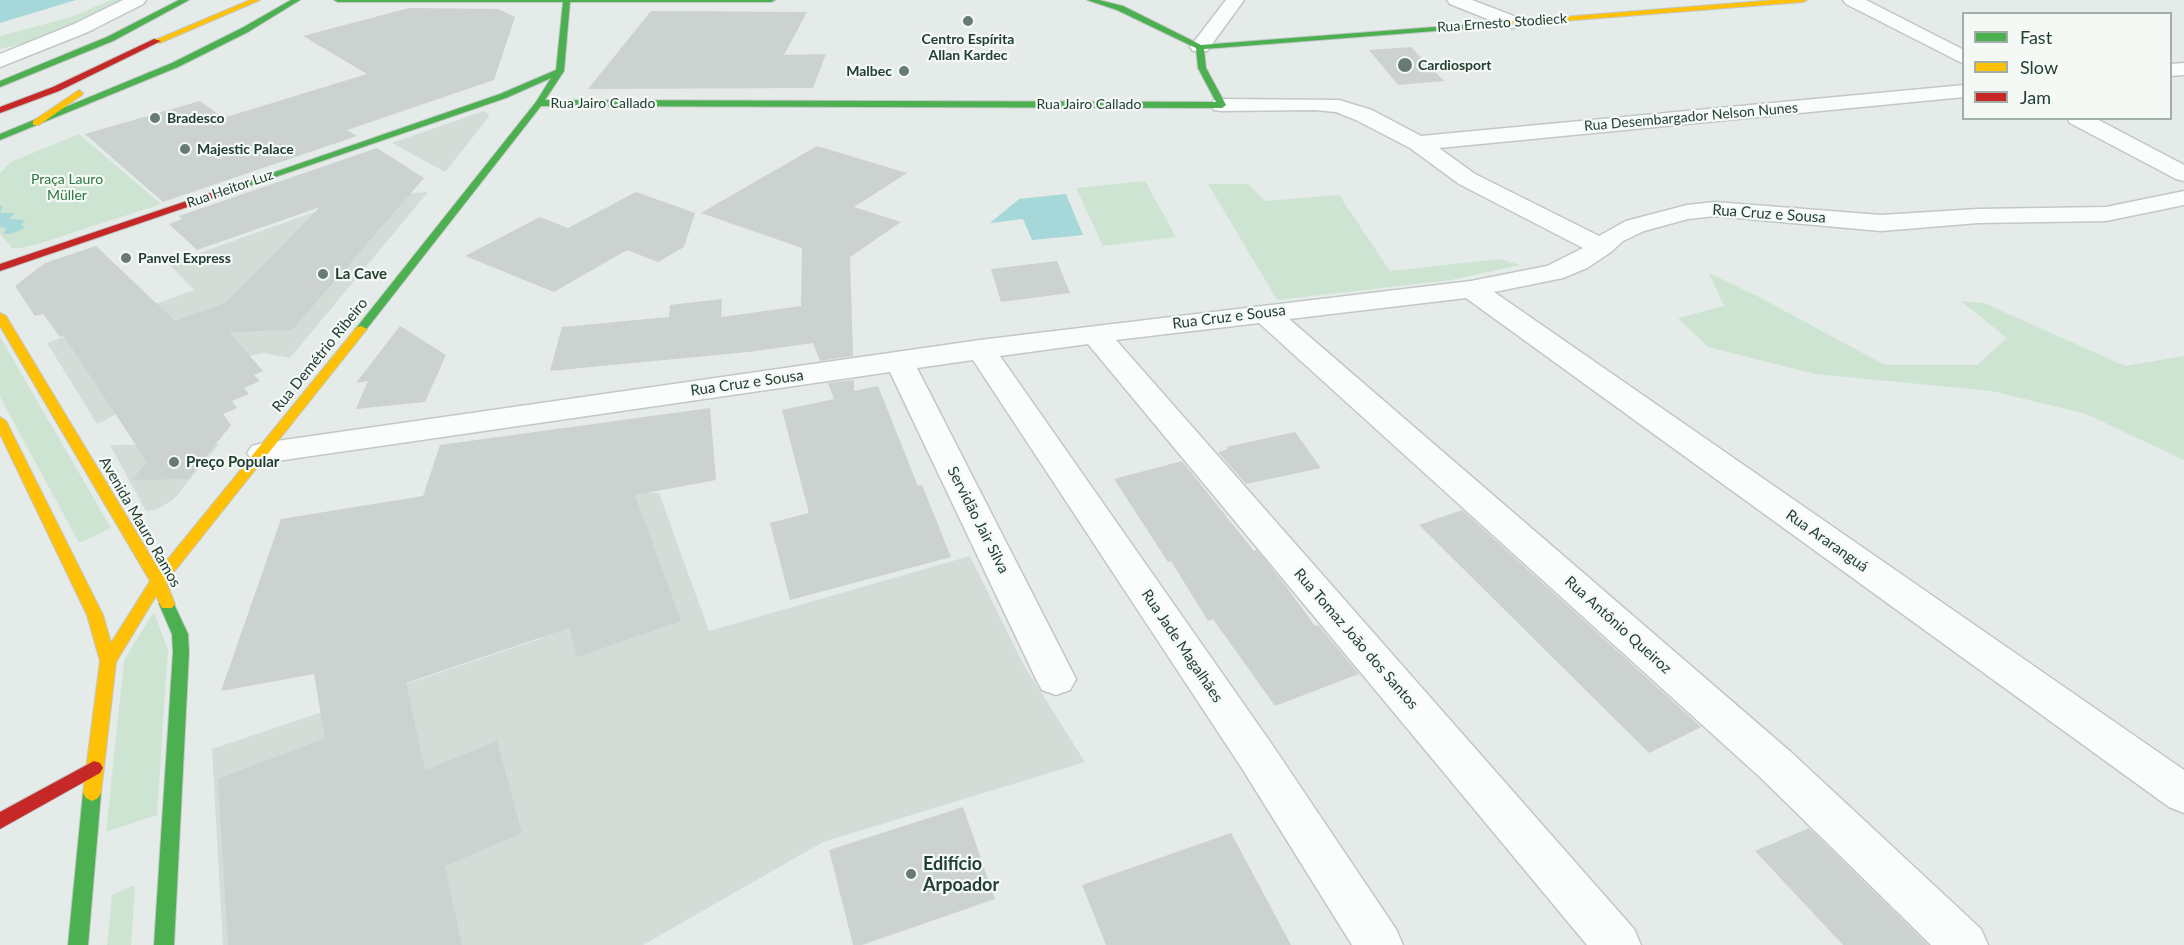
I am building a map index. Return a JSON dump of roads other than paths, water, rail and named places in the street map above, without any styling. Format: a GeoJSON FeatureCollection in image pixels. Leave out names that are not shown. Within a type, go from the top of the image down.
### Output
{"type":"FeatureCollection","features":[{"type":"Feature","properties":{"kind":"main road"},"geometry":{"type":"LineString","coordinates":[[0,84],[110,39],[185,0]]}},
{"type":"Feature","properties":{"kind":"main road"},"geometry":{"type":"LineString","coordinates":[[0,110],[56,89],[136,52],[188,27],[236,0]]}},
{"type":"Feature","properties":{"kind":"main road"},"geometry":{"type":"LineString","coordinates":[[188,27],[256,0]]}},
{"type":"Feature","properties":{"kind":"main road"},"geometry":{"type":"LineString","coordinates":[[0,136],[175,65],[245,30],[296,0]]}},
{"type":"Feature","properties":{"kind":"main road"},"geometry":{"type":"LineString","coordinates":[[338,0],[771,0]]}},
{"type":"Feature","properties":{"kind":"main road"},"geometry":{"type":"LineString","coordinates":[[1091,0],[1120,8],[1200,47],[1202,68],[1222,105]]}},
{"type":"Feature","properties":{"kind":"main road","name":"Rua Ernesto Stodieck"},"geometry":{"type":"LineString","coordinates":[[1200,47],[1803,0]]}},
{"type":"Feature","properties":{"kind":"main road"},"geometry":{"type":"LineString","coordinates":[[560,71],[567,1]]}},
{"type":"Feature","properties":{"kind":"main road"},"geometry":{"type":"LineString","coordinates":[[0,150],[136,52]]}},
{"type":"Feature","properties":{"kind":"main road","name":"Rua Demétrio Ribeiro"},"geometry":{"type":"LineString","coordinates":[[108,660],[158,581],[263,453],[539,103],[560,71]]}},
{"type":"Feature","properties":{"kind":"main road","name":"Rua Heitor Luz"},"geometry":{"type":"LineString","coordinates":[[0,268],[504,96],[560,71]]}},
{"type":"Feature","properties":{"kind":"main road","name":"Rua Jairo Callado"},"geometry":{"type":"LineString","coordinates":[[539,103],[1222,105]]}},
{"type":"Feature","properties":{"kind":"main road","name":"Avenida Mauro Ramos"},"geometry":{"type":"LineString","coordinates":[[0,316],[158,581],[180,634],[181,652],[164,945]]}},
{"type":"Feature","properties":{"kind":"main road"},"geometry":{"type":"LineString","coordinates":[[0,421],[95,615],[108,660],[94,768],[78,945]]}},
{"type":"Feature","properties":{"kind":"main road"},"geometry":{"type":"LineString","coordinates":[[0,821],[94,768]]}},
{"type":"Feature","properties":{"kind":"street"},"geometry":{"type":"LineString","coordinates":[[0,61],[81,28],[137,0]]}},
{"type":"Feature","properties":{"kind":"street"},"geometry":{"type":"LineString","coordinates":[[1200,47],[1234,0]]}},
{"type":"Feature","properties":{"kind":"street"},"geometry":{"type":"LineString","coordinates":[[1456,0],[1512,22]]}},
{"type":"Feature","properties":{"kind":"street"},"geometry":{"type":"LineString","coordinates":[[1852,0],[1962,57]]}},
{"type":"Feature","properties":{"kind":"street","name":"Rua Desembargador Nelson Nunes"},"geometry":{"type":"LineString","coordinates":[[1418,143],[1962,91]]}},
{"type":"Feature","properties":{"kind":"street","name":"Rua Jairo Callado"},"geometry":{"type":"LineString","coordinates":[[1222,105],[1339,106],[1364,115],[1418,143],[1467,179],[1602,247]]}},
{"type":"Feature","properties":{"kind":"street"},"geometry":{"type":"LineString","coordinates":[[2082,120],[2184,174]]}},
{"type":"Feature","properties":{"kind":"street","name":"Rua Cruz e Sousa"},"geometry":{"type":"LineString","coordinates":[[263,453],[1095,333],[1471,289],[1554,272],[1578,261],[1602,247],[1614,236],[1635,226],[1687,213],[1715,209],[1881,223],[1978,216],[2106,214],[2184,198]]}},
{"type":"Feature","properties":{"kind":"street","name":"Rua Araranguá"},"geometry":{"type":"LineString","coordinates":[[1471,289],[2184,794]]}},
{"type":"Feature","properties":{"kind":"street","name":"Rua Antônio Queiroz"},"geometry":{"type":"LineString","coordinates":[[1265,313],[1777,766],[1964,945]]}},
{"type":"Feature","properties":{"kind":"street","name":"Rua Tomaz João dos Santos"},"geometry":{"type":"LineString","coordinates":[[1095,333],[1617,945]]}},
{"type":"Feature","properties":{"kind":"street","name":"Rua Jade Magalhães"},"geometry":{"type":"LineString","coordinates":[[980,350],[1258,758],[1379,945]]}},
{"type":"Feature","properties":{"kind":"street","name":"Servidão Jair Silva"},"geometry":{"type":"LineString","coordinates":[[898,361],[1056,679]]}},
{"type":"Feature","properties":{"kind":"water"},"geometry":{"type":"Polygon","coordinates":[[[0,0],[76,0],[0,23],[0,0]]]}},
{"type":"Feature","properties":{"kind":"water"},"geometry":{"type":"Polygon","coordinates":[[[1066,194],[1083,235],[1032,240],[1023,219],[990,223],[1019,199],[1066,194]]]}},
{"type":"Feature","properties":{"kind":"water"},"geometry":{"type":"Polygon","coordinates":[[[0,210],[2,213],[15,213],[9,219],[25,220],[21,225],[23,229],[10,234],[3,233],[7,228],[0,227],[0,210]]]}},
{"type":"Feature","properties":{"kind":"place","name":"Centro Espírita Allan Kardec"},"geometry":{"type":"Point","coordinates":[968,21]}},
{"type":"Feature","properties":{"kind":"place","name":"Cardiosport"},"geometry":{"type":"Point","coordinates":[1405,65]}},
{"type":"Feature","properties":{"kind":"place","name":"Malbec"},"geometry":{"type":"Point","coordinates":[904,71]}},
{"type":"Feature","properties":{"kind":"place","name":"Bradesco"},"geometry":{"type":"Point","coordinates":[155,118]}},
{"type":"Feature","properties":{"kind":"place","name":"Majestic Palace"},"geometry":{"type":"Point","coordinates":[185,149]}},
{"type":"Feature","properties":{"kind":"place","name":"Panvel Express"},"geometry":{"type":"Point","coordinates":[126,258]}},
{"type":"Feature","properties":{"kind":"place","name":"La Cave"},"geometry":{"type":"Point","coordinates":[323,274]}},
{"type":"Feature","properties":{"kind":"place","name":"Preço Popular"},"geometry":{"type":"Point","coordinates":[174,462]}},
{"type":"Feature","properties":{"kind":"place","name":"Edifício Arpoador"},"geometry":{"type":"Point","coordinates":[911,874]}},
{"type":"Feature","properties":{"kind":"park label","name":"Praça Lauro Müller"},"geometry":{"type":"Point","coordinates":[67,188]}}]}
